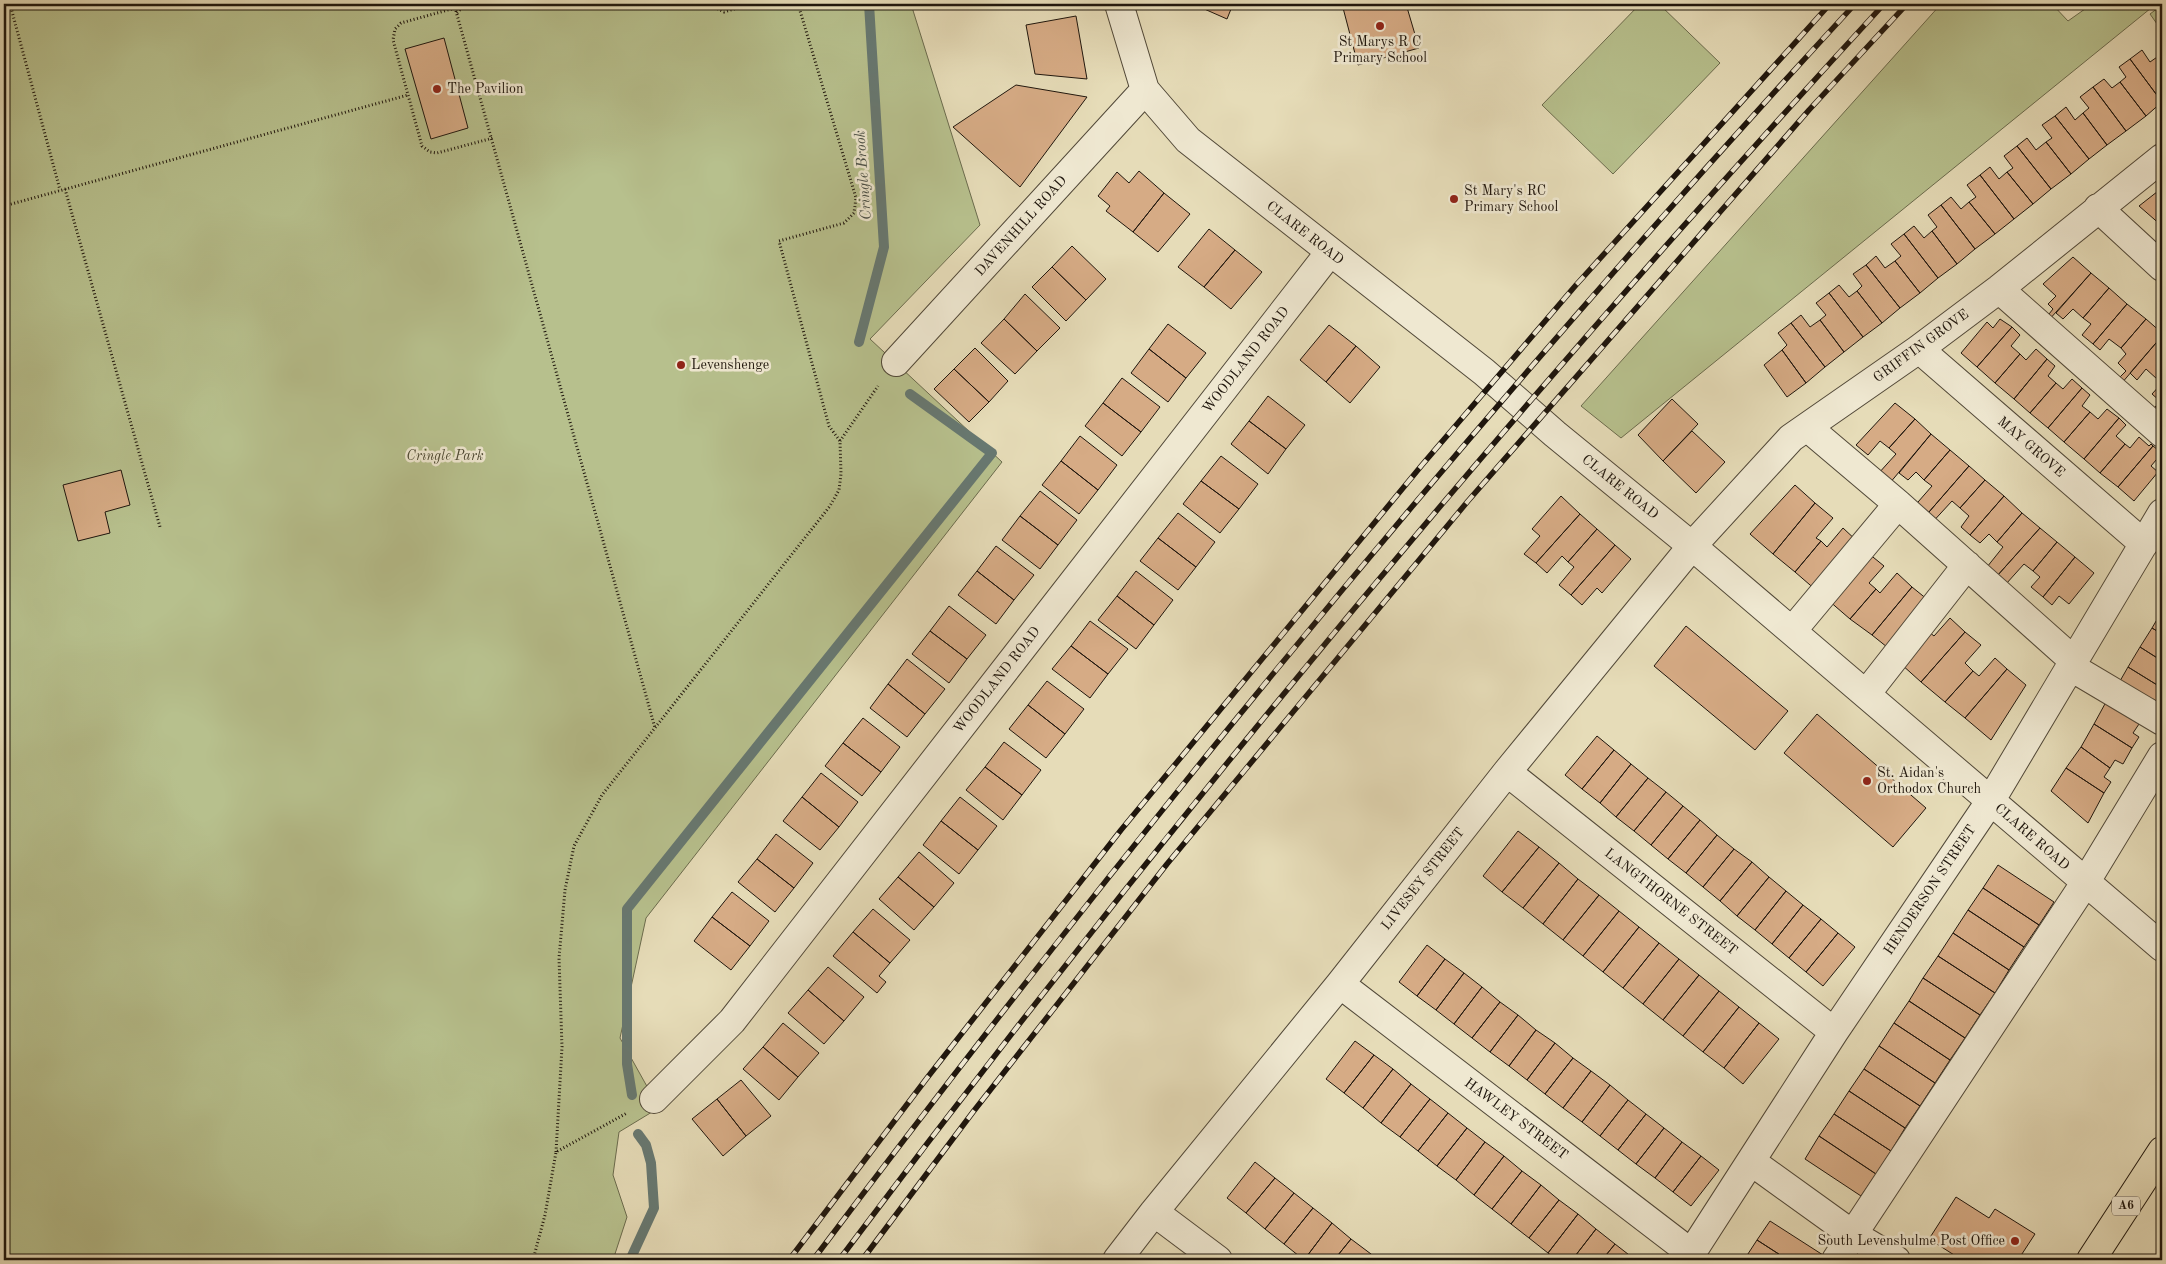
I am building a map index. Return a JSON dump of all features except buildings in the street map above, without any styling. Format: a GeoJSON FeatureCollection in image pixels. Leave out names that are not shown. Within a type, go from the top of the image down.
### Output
{"type":"FeatureCollection","features":[{"type":"Feature","properties":{"kind":"highway","name":"A6"},"geometry":{"type":"LineString","coordinates":[[2091,1260],[2162,1151]]}},
{"type":"Feature","properties":{"kind":"street","name":"CLARE ROAD"},"geometry":{"type":"LineString","coordinates":[[1119,4],[1145,90],[1188,140],[1484,372],[1555,434],[1692,546],[2162,947]]}},
{"type":"Feature","properties":{"kind":"street","name":"DAVENHILL ROAD"},"geometry":{"type":"LineString","coordinates":[[896,362],[1145,90]]}},
{"type":"Feature","properties":{"kind":"street","name":"GRIFFIN GROVE"},"geometry":{"type":"LineString","coordinates":[[1692,546],[1791,438],[1919,349],[1999,289],[2162,158]]}},
{"type":"Feature","properties":{"kind":"street"},"geometry":{"type":"LineString","coordinates":[[2098,208],[2162,267]]}},
{"type":"Feature","properties":{"kind":"street","name":"WOODLAND ROAD"},"geometry":{"type":"LineString","coordinates":[[654,1099],[732,1021],[1330,252]]}},
{"type":"Feature","properties":{"kind":"street"},"geometry":{"type":"LineString","coordinates":[[1999,289],[2162,433]]}},
{"type":"Feature","properties":{"kind":"street","name":"MAY GROVE"},"geometry":{"type":"LineString","coordinates":[[1919,349],[2144,544]]}},
{"type":"Feature","properties":{"kind":"street"},"geometry":{"type":"LineString","coordinates":[[1807,427],[1967,565],[2072,664],[2162,721]]}},
{"type":"Feature","properties":{"kind":"street"},"geometry":{"type":"LineString","coordinates":[[1792,631],[1898,504]]}},
{"type":"Feature","properties":{"kind":"street","name":"HENDERSON STREET"},"geometry":{"type":"LineString","coordinates":[[1689,1257],[1834,1032],[1991,800],[2162,513]]}},
{"type":"Feature","properties":{"kind":"street","name":"LIVESEY STREET"},"geometry":{"type":"LineString","coordinates":[[1117,1260],[1340,984],[1507,772],[1692,546]]}},
{"type":"Feature","properties":{"kind":"street"},"geometry":{"type":"LineString","coordinates":[[1866,694],[1967,565]]}},
{"type":"Feature","properties":{"kind":"street"},"geometry":{"type":"LineString","coordinates":[[1836,1260],[2085,883],[2162,756]]}},
{"type":"Feature","properties":{"kind":"street","name":"LANGTHORNE STREET"},"geometry":{"type":"LineString","coordinates":[[1507,772],[1834,1032]]}},
{"type":"Feature","properties":{"kind":"street","name":"HAWLEY STREET"},"geometry":{"type":"LineString","coordinates":[[1340,984],[1689,1257]]}},
{"type":"Feature","properties":{"kind":"street"},"geometry":{"type":"LineString","coordinates":[[1752,1162],[1852,1234],[1896,1260]]}},
{"type":"Feature","properties":{"kind":"street"},"geometry":{"type":"LineString","coordinates":[[1154,1212],[1218,1260]]}},
{"type":"Feature","properties":{"kind":"path"},"geometry":{"type":"LineString","coordinates":[[10,4],[60,190]]}},
{"type":"Feature","properties":{"kind":"path"},"geometry":{"type":"LineString","coordinates":[[457,13],[465,4]]}},
{"type":"Feature","properties":{"kind":"path"},"geometry":{"type":"LineString","coordinates":[[708,4],[724,12],[751,4]]}},
{"type":"Feature","properties":{"kind":"path"},"geometry":{"type":"LineString","coordinates":[[533,1260],[545,1215],[556,1152],[562,1047],[559,958],[564,890],[574,846],[602,795],[830,506],[838,490],[841,474],[840,441],[829,426],[779,241],[844,222],[854,214],[856,198],[798,4]]}},
{"type":"Feature","properties":{"kind":"path"},"geometry":{"type":"LineString","coordinates":[[492,138],[436,153],[430,152],[422,146],[393,40],[395,29],[401,24],[455,6],[492,138],[655,728]]}},
{"type":"Feature","properties":{"kind":"path"},"geometry":{"type":"LineString","coordinates":[[4,206],[408,95]]}},
{"type":"Feature","properties":{"kind":"path"},"geometry":{"type":"LineString","coordinates":[[65,189],[160,527]]}},
{"type":"Feature","properties":{"kind":"path"},"geometry":{"type":"LineString","coordinates":[[840,441],[896,362]]}},
{"type":"Feature","properties":{"kind":"path"},"geometry":{"type":"LineString","coordinates":[[556,1152],[654,1099]]}},
{"type":"Feature","properties":{"kind":"green space","name":"Cringle Park"},"geometry":{"type":"Polygon","coordinates":[[[4,4],[911,4],[980,225],[870,339],[1002,462],[646,918],[620,1038],[654,1099],[652,1112],[619,1132],[613,1175],[627,1217],[613,1260],[4,1260],[4,4]]]}},
{"type":"Feature","properties":{"kind":"green space"},"geometry":{"type":"Polygon","coordinates":[[[1640,4],[1659,4],[1720,63],[1613,174],[1542,105],[1640,4]]]}},
{"type":"Feature","properties":{"kind":"green space"},"geometry":{"type":"Polygon","coordinates":[[[1941,4],[2052,4],[2068,21],[2092,4],[2156,4],[1621,438],[1581,406],[1941,4]]]}},
{"type":"Feature","properties":{"kind":"green space"},"geometry":{"type":"Polygon","coordinates":[[[2162,5],[2162,31],[2150,14],[2162,5]]]}},
{"type":"Feature","properties":{"kind":"waterway","name":"Cringle Brook"},"geometry":{"type":"LineString","coordinates":[[859,342],[884,247],[869,4]]}},
{"type":"Feature","properties":{"kind":"waterway"},"geometry":{"type":"LineString","coordinates":[[632,1095],[627,1064],[627,909],[992,453],[910,394]]}},
{"type":"Feature","properties":{"kind":"waterway","name":"Cringle Brook"},"geometry":{"type":"LineString","coordinates":[[630,1260],[654,1208],[651,1163],[646,1145],[638,1134]]}},
{"type":"Feature","properties":{"kind":"railway"},"geometry":{"type":"LineString","coordinates":[[789,1260],[927,1078],[1121,830],[1422,465],[1576,285],[1830,4]]}},
{"type":"Feature","properties":{"kind":"railway"},"geometry":{"type":"LineString","coordinates":[[813,1260],[1062,936],[1318,619],[1449,462],[1582,308],[1855,4]]}},
{"type":"Feature","properties":{"kind":"railway"},"geometry":{"type":"LineString","coordinates":[[839,1260],[1088,936],[1346,619],[1611,308],[1884,4]]}},
{"type":"Feature","properties":{"kind":"railway"},"geometry":{"type":"LineString","coordinates":[[862,1260],[973,1112],[1167,864],[1468,501],[1809,110],[1907,4]]}},
{"type":"Feature","properties":{"kind":"place","name":"St Marys R C Primary School"},"geometry":{"type":"Point","coordinates":[1380,26]}},
{"type":"Feature","properties":{"kind":"place","name":"The Pavilion"},"geometry":{"type":"Point","coordinates":[437,89]}},
{"type":"Feature","properties":{"kind":"place","name":"St Mary's RC Primary School"},"geometry":{"type":"Point","coordinates":[1454,199]}},
{"type":"Feature","properties":{"kind":"place","name":"Levenshenge"},"geometry":{"type":"Point","coordinates":[681,365]}},
{"type":"Feature","properties":{"kind":"place","name":"St. Aidan's Orthodox Church"},"geometry":{"type":"Point","coordinates":[1867,781]}},
{"type":"Feature","properties":{"kind":"place","name":"South Levenshulme Post Office"},"geometry":{"type":"Point","coordinates":[2015,1241]}}]}
